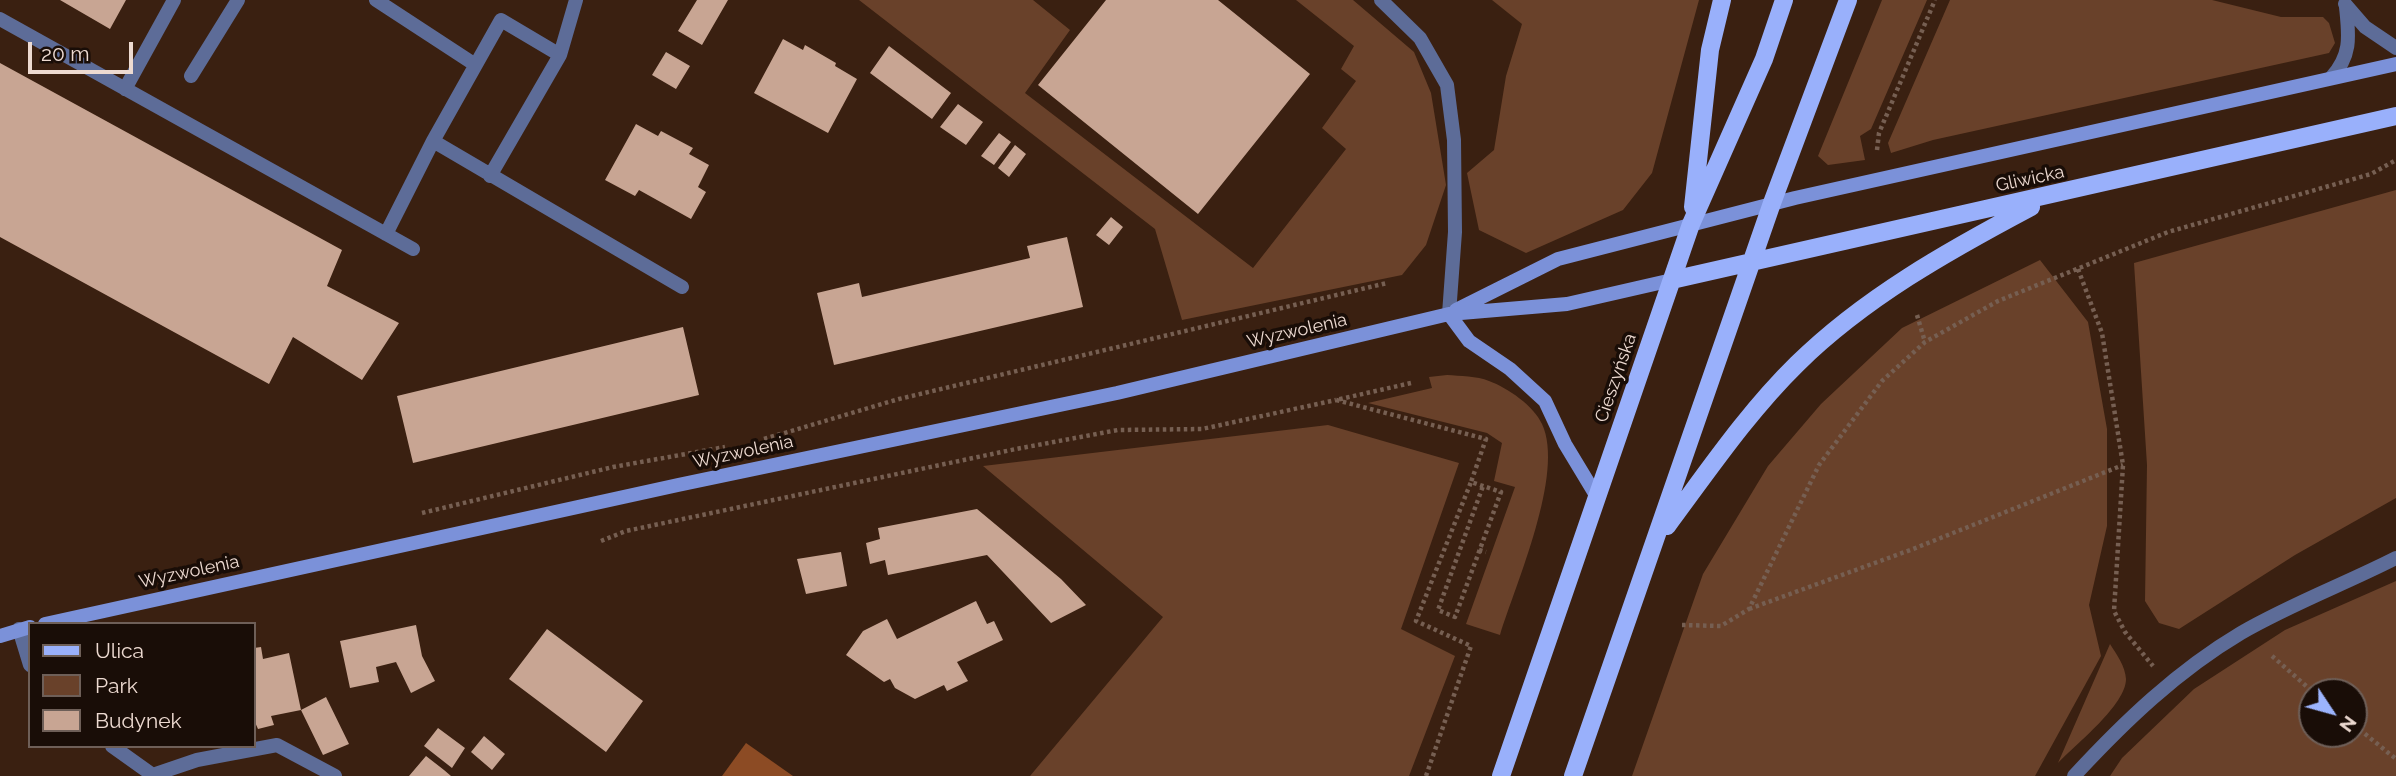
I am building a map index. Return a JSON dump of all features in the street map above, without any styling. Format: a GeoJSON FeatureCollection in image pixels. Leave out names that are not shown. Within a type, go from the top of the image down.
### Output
{"type":"FeatureCollection","features":[{"type":"Feature","properties":{"kind":"main road"},"geometry":{"type":"LineString","coordinates":[[1691,224],[1710,50],[1722,0]]}},
{"type":"Feature","properties":{"kind":"main road","name":"Cieszyńska"},"geometry":{"type":"LineString","coordinates":[[1501,776],[1691,224],[1764,59],[1784,0]]}},
{"type":"Feature","properties":{"kind":"main road"},"geometry":{"type":"LineString","coordinates":[[1573,776],[1772,204],[1848,0]]}},
{"type":"Feature","properties":{"kind":"main road","name":"Gliwicka"},"geometry":{"type":"LineString","coordinates":[[1672,280],[2396,116]]}},
{"type":"Feature","properties":{"kind":"main road"},"geometry":{"type":"LineString","coordinates":[[1657,538],[1729,443],[1795,366],[1829,334],[1963,243],[2052,196]]}},
{"type":"Feature","properties":{"kind":"street"},"geometry":{"type":"LineString","coordinates":[[125,89],[174,0]]}},
{"type":"Feature","properties":{"kind":"street"},"geometry":{"type":"LineString","coordinates":[[191,76],[237,0]]}},
{"type":"Feature","properties":{"kind":"street"},"geometry":{"type":"LineString","coordinates":[[376,0],[474,65]]}},
{"type":"Feature","properties":{"kind":"street"},"geometry":{"type":"LineString","coordinates":[[490,176],[560,55],[576,0]]}},
{"type":"Feature","properties":{"kind":"street"},"geometry":{"type":"LineString","coordinates":[[1381,0],[1420,38],[1447,85],[1454,153],[1455,232],[1449,314],[1469,341],[1510,369],[1545,401],[1565,444],[1597,497]]}},
{"type":"Feature","properties":{"kind":"street"},"geometry":{"type":"LineString","coordinates":[[2345,4],[2365,27],[2396,48]]}},
{"type":"Feature","properties":{"kind":"street"},"geometry":{"type":"LineString","coordinates":[[2331,78],[2343,65],[2348,50],[2345,4]]}},
{"type":"Feature","properties":{"kind":"street"},"geometry":{"type":"LineString","coordinates":[[0,19],[413,248]]}},
{"type":"Feature","properties":{"kind":"street"},"geometry":{"type":"LineString","coordinates":[[386,234],[433,141],[501,20],[560,55]]}},
{"type":"Feature","properties":{"kind":"street","name":"Gliwicka"},"geometry":{"type":"LineString","coordinates":[[1691,224],[2396,64]]}},
{"type":"Feature","properties":{"kind":"street"},"geometry":{"type":"LineString","coordinates":[[433,141],[682,287]]}},
{"type":"Feature","properties":{"kind":"street","name":"Wyzwolenia"},"geometry":{"type":"LineString","coordinates":[[1449,314],[1558,259],[1691,224]]}},
{"type":"Feature","properties":{"kind":"street","name":"Wyzwolenia"},"geometry":{"type":"LineString","coordinates":[[54,622],[678,485],[1117,393],[1449,314],[1567,304],[1672,280]]}},
{"type":"Feature","properties":{"kind":"street"},"geometry":{"type":"LineString","coordinates":[[2074,776],[2118,729],[2168,684],[2240,634],[2396,558]]}},
{"type":"Feature","properties":{"kind":"street"},"geometry":{"type":"LineString","coordinates":[[0,623],[24,628]]}},
{"type":"Feature","properties":{"kind":"street"},"geometry":{"type":"LineString","coordinates":[[0,636],[24,628]]}},
{"type":"Feature","properties":{"kind":"street"},"geometry":{"type":"LineString","coordinates":[[24,628],[28,652]]}},
{"type":"Feature","properties":{"kind":"street"},"geometry":{"type":"LineString","coordinates":[[115,748],[153,775],[197,760],[277,745],[335,776]]}},
{"type":"Feature","properties":{"kind":"path"},"geometry":{"type":"LineString","coordinates":[[1877,150],[1879,133],[1936,0]]}},
{"type":"Feature","properties":{"kind":"path"},"geometry":{"type":"LineString","coordinates":[[1749,610],[1819,465],[1882,381],[1925,342],[1998,301],[2168,232],[2371,174],[2396,160]]}},
{"type":"Feature","properties":{"kind":"path"},"geometry":{"type":"LineString","coordinates":[[2078,269],[2102,333],[2123,465],[2114,611],[2125,632],[2168,684]]}},
{"type":"Feature","properties":{"kind":"path"},"geometry":{"type":"LineString","coordinates":[[758,441],[899,399],[1387,283]]}},
{"type":"Feature","properties":{"kind":"path"},"geometry":{"type":"LineString","coordinates":[[1917,315],[1925,342]]}},
{"type":"Feature","properties":{"kind":"path"},"geometry":{"type":"LineString","coordinates":[[601,541],[626,531],[1016,449],[1118,430],[1202,429],[1411,383]]}},
{"type":"Feature","properties":{"kind":"path"},"geometry":{"type":"LineString","coordinates":[[1336,400],[1486,439],[1416,621],[1471,646],[1426,776]]}},
{"type":"Feature","properties":{"kind":"path"},"geometry":{"type":"LineString","coordinates":[[415,514],[613,467],[730,446]]}},
{"type":"Feature","properties":{"kind":"path"},"geometry":{"type":"LineString","coordinates":[[1682,625],[1721,626],[1749,610],[1913,549],[2123,465]]}},
{"type":"Feature","properties":{"kind":"path"},"geometry":{"type":"LineString","coordinates":[[1471,482],[1483,486],[1501,492],[1455,617],[1438,610],[1483,486]]}},
{"type":"Feature","properties":{"kind":"path"},"geometry":{"type":"LineString","coordinates":[[1479,550],[1486,552]]}},
{"type":"Feature","properties":{"kind":"path"},"geometry":{"type":"LineString","coordinates":[[2272,656],[2298,679]]}},
{"type":"Feature","properties":{"kind":"path"},"geometry":{"type":"LineString","coordinates":[[2368,736],[2396,759]]}},
{"type":"Feature","properties":{"kind":"green space"},"geometry":{"type":"Polygon","coordinates":[[[859,0],[1033,0],[1070,30],[1025,93],[1253,268],[1346,149],[1322,128],[1356,81],[1341,69],[1354,46],[1296,0],[1353,0],[1414,52],[1431,93],[1446,185],[1426,245],[1402,275],[1182,320],[1155,229],[859,0]]]}},
{"type":"Feature","properties":{"kind":"green space"},"geometry":{"type":"Polygon","coordinates":[[[1492,0],[1699,0],[1652,173],[1623,210],[1526,253],[1479,230],[1467,173],[1494,150],[1506,76],[1522,24],[1492,0]]]}},
{"type":"Feature","properties":{"kind":"green space"},"geometry":{"type":"Polygon","coordinates":[[[1882,0],[1927,0],[1871,129],[1860,136],[1865,160],[1828,165],[1818,156],[1882,0]]]}},
{"type":"Feature","properties":{"kind":"green space"},"geometry":{"type":"Polygon","coordinates":[[[1950,0],[2212,0],[2281,17],[2323,17],[2329,23],[2335,43],[2329,53],[1933,140],[1891,153],[1888,143],[1950,0]]]}},
{"type":"Feature","properties":{"kind":"green space"},"geometry":{"type":"Polygon","coordinates":[[[2396,190],[2396,498],[2295,555],[2179,629],[2159,623],[2145,601],[2147,465],[2134,263],[2396,190]]]}},
{"type":"Feature","properties":{"kind":"green space"},"geometry":{"type":"Polygon","coordinates":[[[2040,260],[2088,322],[2107,429],[2107,526],[2089,605],[2101,656],[2035,776],[1632,776],[1703,574],[1768,466],[1821,404],[1902,328],[2040,260]]]}},
{"type":"Feature","properties":{"kind":"green space"},"geometry":{"type":"Polygon","coordinates":[[[1447,375],[1484,379],[1512,393],[1538,417],[1547,445],[1547,470],[1536,528],[1500,635],[1466,624],[1515,487],[1494,481],[1502,443],[1487,433],[1368,403],[1432,388],[1429,377],[1447,375]]]}},
{"type":"Feature","properties":{"kind":"green space"},"geometry":{"type":"Polygon","coordinates":[[[1328,425],[1459,463],[1401,629],[1455,656],[1409,776],[1030,776],[1163,617],[983,466],[1328,425]]]}},
{"type":"Feature","properties":{"kind":"green space"},"geometry":{"type":"Polygon","coordinates":[[[2396,581],[2396,776],[2110,776],[2122,758],[2194,689],[2285,630],[2396,581]]]}},
{"type":"Feature","properties":{"kind":"green space"},"geometry":{"type":"Polygon","coordinates":[[[2110,644],[2124,670],[2124,689],[2109,712],[2058,763],[2110,644]]]}},
{"type":"Feature","properties":{"kind":"shaded area"},"geometry":{"type":"Polygon","coordinates":[[[746,743],[793,776],[722,776],[746,743]]]}},
{"type":"Feature","properties":{"kind":"building"},"geometry":{"type":"Polygon","coordinates":[[[60,0],[126,0],[110,29],[60,0]]]}},
{"type":"Feature","properties":{"kind":"building"},"geometry":{"type":"Polygon","coordinates":[[[697,0],[728,0],[702,45],[678,31],[697,0]]]}},
{"type":"Feature","properties":{"kind":"building"},"geometry":{"type":"Polygon","coordinates":[[[1106,0],[1218,0],[1310,74],[1198,214],[1038,85],[1106,0]]]}},
{"type":"Feature","properties":{"kind":"building"},"geometry":{"type":"Polygon","coordinates":[[[783,39],[803,50],[805,45],[857,79],[828,133],[754,93],[783,39]]]}},
{"type":"Feature","properties":{"kind":"building"},"geometry":{"type":"Polygon","coordinates":[[[889,46],[951,93],[932,119],[870,73],[889,46]]]}},
{"type":"Feature","properties":{"kind":"building"},"geometry":{"type":"Polygon","coordinates":[[[666,52],[690,66],[676,89],[652,75],[666,52]]]}},
{"type":"Feature","properties":{"kind":"building"},"geometry":{"type":"Polygon","coordinates":[[[0,63],[342,250],[327,286],[399,323],[362,380],[293,337],[269,384],[0,237],[0,63]]]}},
{"type":"Feature","properties":{"kind":"building"},"geometry":{"type":"Polygon","coordinates":[[[958,104],[983,122],[966,145],[940,127],[958,104]]]}},
{"type":"Feature","properties":{"kind":"building"},"geometry":{"type":"Polygon","coordinates":[[[636,124],[658,136],[661,131],[693,148],[689,154],[709,165],[698,187],[706,192],[691,219],[639,190],[635,196],[605,180],[636,124]]]}},
{"type":"Feature","properties":{"kind":"building"},"geometry":{"type":"Polygon","coordinates":[[[999,133],[1011,142],[994,165],[981,156],[999,133]]]}},
{"type":"Feature","properties":{"kind":"building"},"geometry":{"type":"Polygon","coordinates":[[[1015,145],[1026,154],[1009,177],[998,168],[1015,145]]]}},
{"type":"Feature","properties":{"kind":"building"},"geometry":{"type":"Polygon","coordinates":[[[1111,217],[1123,227],[1109,245],[1096,235],[1111,217]]]}},
{"type":"Feature","properties":{"kind":"building"},"geometry":{"type":"Polygon","coordinates":[[[1067,237],[1083,307],[834,365],[817,293],[859,283],[862,297],[1030,258],[1027,246],[1067,237]]]}},
{"type":"Feature","properties":{"kind":"building"},"geometry":{"type":"Polygon","coordinates":[[[683,327],[699,395],[413,463],[397,396],[683,327]]]}},
{"type":"Feature","properties":{"kind":"building"},"geometry":{"type":"Polygon","coordinates":[[[977,509],[1061,579],[1086,605],[1051,623],[987,555],[888,575],[885,560],[870,564],[866,543],[880,539],[878,528],[977,509]]]}},
{"type":"Feature","properties":{"kind":"building"},"geometry":{"type":"Polygon","coordinates":[[[841,552],[847,586],[806,594],[797,559],[841,552]]]}},
{"type":"Feature","properties":{"kind":"building"},"geometry":{"type":"Polygon","coordinates":[[[976,601],[987,624],[994,621],[1003,640],[957,662],[968,681],[947,691],[944,685],[915,699],[895,688],[890,679],[884,682],[846,655],[863,631],[887,619],[897,639],[976,601]]]}},
{"type":"Feature","properties":{"kind":"building"},"geometry":{"type":"Polygon","coordinates":[[[416,625],[422,656],[435,681],[411,693],[396,662],[376,667],[379,682],[350,688],[340,641],[416,625]]]}},
{"type":"Feature","properties":{"kind":"building"},"geometry":{"type":"Polygon","coordinates":[[[547,629],[643,701],[606,752],[509,679],[547,629]]]}},
{"type":"Feature","properties":{"kind":"building"},"geometry":{"type":"Polygon","coordinates":[[[261,647],[263,659],[289,653],[301,710],[271,716],[274,725],[258,729],[256,724],[256,648],[261,647]]]}},
{"type":"Feature","properties":{"kind":"building"},"geometry":{"type":"Polygon","coordinates":[[[326,697],[349,744],[323,755],[301,710],[326,697]]]}},
{"type":"Feature","properties":{"kind":"building"},"geometry":{"type":"Polygon","coordinates":[[[438,728],[465,748],[452,768],[424,746],[438,728]]]}},
{"type":"Feature","properties":{"kind":"building"},"geometry":{"type":"Polygon","coordinates":[[[484,736],[505,754],[492,770],[471,752],[484,736]]]}},
{"type":"Feature","properties":{"kind":"building"},"geometry":{"type":"Polygon","coordinates":[[[426,756],[444,770],[451,776],[409,776],[426,756]]]}}]}
